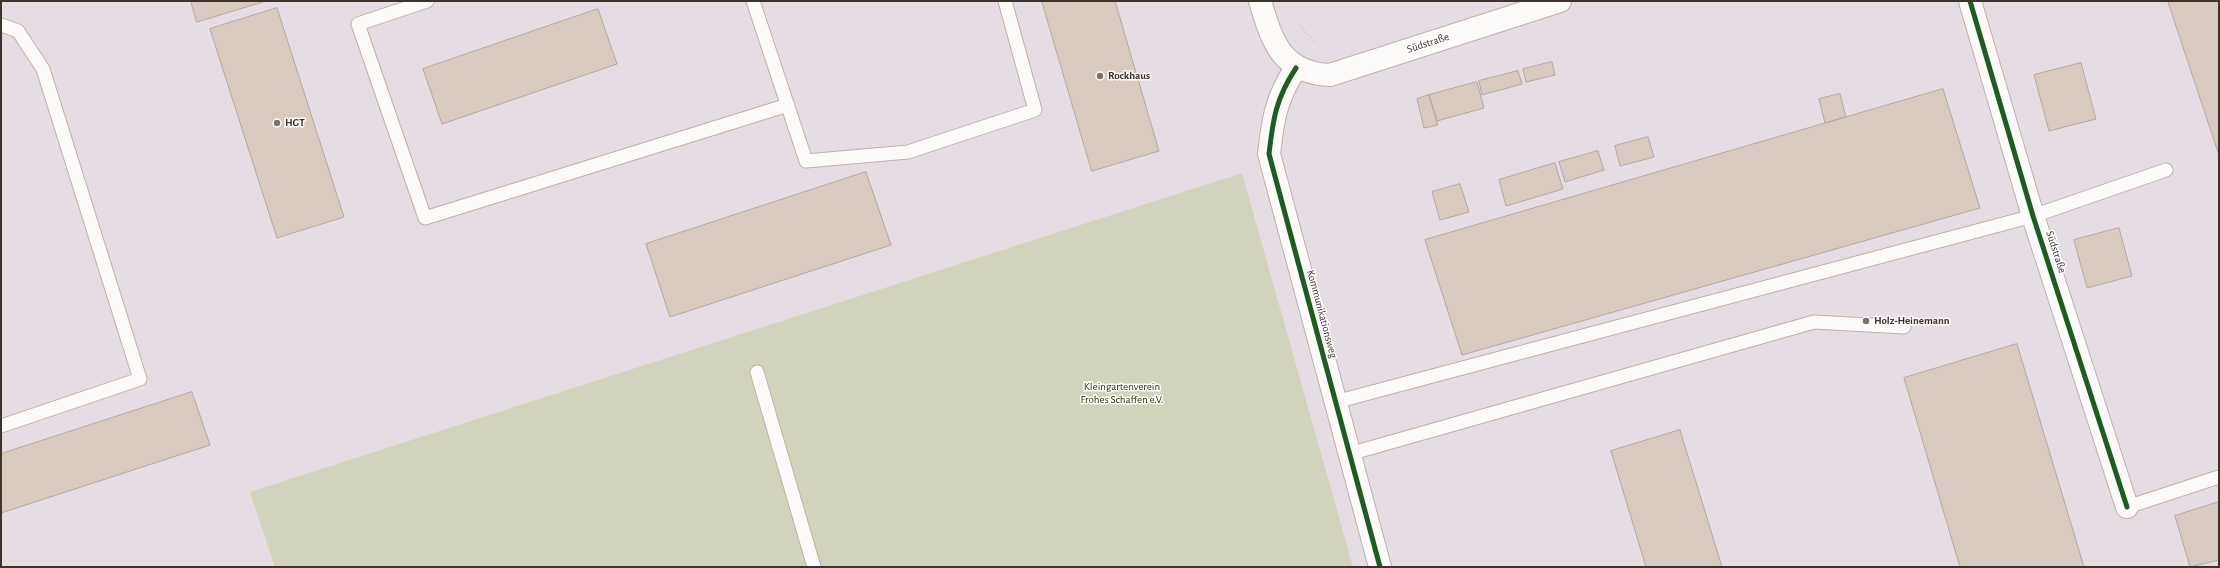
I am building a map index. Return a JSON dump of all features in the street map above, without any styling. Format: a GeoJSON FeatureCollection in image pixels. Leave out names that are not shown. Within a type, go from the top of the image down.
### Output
{"type":"FeatureCollection","features":[{"type":"Feature","properties":{"kind":"street"},"geometry":{"type":"LineString","coordinates":[[1260,1],[1268,30],[1280,54],[1296,68]]}},
{"type":"Feature","properties":{"kind":"street","name":"Südstraße"},"geometry":{"type":"LineString","coordinates":[[1296,68],[1314,74],[1330,75],[1560,1]]}},
{"type":"Feature","properties":{"kind":"street","name":"Südstraße"},"geometry":{"type":"LineString","coordinates":[[1970,1],[2034,216],[2127,507]]}},
{"type":"Feature","properties":{"kind":"street","name":"Kommunikationsweg"},"geometry":{"type":"LineString","coordinates":[[1296,68],[1284,86],[1273,118],[1269,154],[1380,567]]}},
{"type":"Feature","properties":{"kind":"lane"},"geometry":{"type":"LineString","coordinates":[[427,1],[358,24],[425,218],[788,105]]}},
{"type":"Feature","properties":{"kind":"lane"},"geometry":{"type":"LineString","coordinates":[[753,1],[806,161],[908,152],[1035,110],[1005,1]]}},
{"type":"Feature","properties":{"kind":"lane"},"geometry":{"type":"LineString","coordinates":[[1,25],[18,31],[42,69],[140,379],[1,426]]}},
{"type":"Feature","properties":{"kind":"lane"},"geometry":{"type":"LineString","coordinates":[[1335,402],[2034,216],[2166,170]]}},
{"type":"Feature","properties":{"kind":"lane"},"geometry":{"type":"LineString","coordinates":[[1349,454],[1814,322],[1904,327]]}},
{"type":"Feature","properties":{"kind":"lane"},"geometry":{"type":"LineString","coordinates":[[757,372],[814,567]]}},
{"type":"Feature","properties":{"kind":"lane"},"geometry":{"type":"LineString","coordinates":[[2127,507],[2219,477]]}},
{"type":"Feature","properties":{"kind":"shaded area"},"geometry":{"type":"Polygon","coordinates":[[[1,1],[2219,1],[2219,567],[1353,567],[1242,173],[251,492],[275,567],[1,567],[1,1]]]}},
{"type":"Feature","properties":{"kind":"green space","name":"Kleingartenverein Frohes Schaffen e.V."},"geometry":{"type":"Polygon","coordinates":[[[1242,173],[1353,567],[275,567],[250,492],[1242,173]]]}},
{"type":"Feature","properties":{"kind":"building"},"geometry":{"type":"Polygon","coordinates":[[[191,1],[266,1],[197,22],[191,1]]]}},
{"type":"Feature","properties":{"kind":"building","name":"Rockhaus"},"geometry":{"type":"Polygon","coordinates":[[[1042,1],[1115,1],[1159,151],[1092,171],[1042,1]]]}},
{"type":"Feature","properties":{"kind":"building"},"geometry":{"type":"Polygon","coordinates":[[[2168,1],[2219,1],[2219,155],[2168,1]]]}},
{"type":"Feature","properties":{"kind":"building","name":"HGT"},"geometry":{"type":"Polygon","coordinates":[[[277,8],[344,217],[277,238],[210,29],[277,8]]]}},
{"type":"Feature","properties":{"kind":"building"},"geometry":{"type":"Polygon","coordinates":[[[598,9],[617,64],[442,124],[423,69],[598,9]]]}},
{"type":"Feature","properties":{"kind":"building"},"geometry":{"type":"Polygon","coordinates":[[[1552,62],[1555,75],[1526,82],[1523,69],[1552,62]]]}},
{"type":"Feature","properties":{"kind":"building"},"geometry":{"type":"Polygon","coordinates":[[[2081,63],[2096,119],[2049,131],[2034,75],[2081,63]]]}},
{"type":"Feature","properties":{"kind":"building"},"geometry":{"type":"Polygon","coordinates":[[[1518,71],[1522,84],[1482,95],[1479,81],[1518,71]]]}},
{"type":"Feature","properties":{"kind":"building"},"geometry":{"type":"Polygon","coordinates":[[[1477,82],[1484,108],[1437,121],[1429,95],[1477,82]]]}},
{"type":"Feature","properties":{"kind":"building"},"geometry":{"type":"Polygon","coordinates":[[[1943,89],[1980,208],[1462,355],[1425,240],[1943,89]]]}},
{"type":"Feature","properties":{"kind":"building"},"geometry":{"type":"Polygon","coordinates":[[[1840,94],[1846,117],[1825,123],[1819,99],[1840,94]]]}},
{"type":"Feature","properties":{"kind":"building"},"geometry":{"type":"Polygon","coordinates":[[[1429,95],[1438,125],[1424,128],[1417,99],[1429,95]]]}},
{"type":"Feature","properties":{"kind":"building"},"geometry":{"type":"Polygon","coordinates":[[[1648,137],[1654,157],[1620,166],[1615,146],[1648,137]]]}},
{"type":"Feature","properties":{"kind":"building"},"geometry":{"type":"Polygon","coordinates":[[[1598,151],[1604,170],[1565,182],[1559,162],[1598,151]]]}},
{"type":"Feature","properties":{"kind":"building"},"geometry":{"type":"Polygon","coordinates":[[[1555,163],[1563,189],[1506,206],[1499,180],[1555,163]]]}},
{"type":"Feature","properties":{"kind":"building"},"geometry":{"type":"Polygon","coordinates":[[[866,172],[891,245],[670,317],[646,244],[866,172]]]}},
{"type":"Feature","properties":{"kind":"building"},"geometry":{"type":"Polygon","coordinates":[[[1460,184],[1469,212],[1440,220],[1432,192],[1460,184]]]}},
{"type":"Feature","properties":{"kind":"building"},"geometry":{"type":"Polygon","coordinates":[[[2119,228],[2132,276],[2087,288],[2074,240],[2119,228]]]}},
{"type":"Feature","properties":{"kind":"building"},"geometry":{"type":"Polygon","coordinates":[[[2017,344],[2084,567],[1960,567],[1904,378],[2017,344]]]}},
{"type":"Feature","properties":{"kind":"building"},"geometry":{"type":"Polygon","coordinates":[[[192,392],[210,445],[1,513],[1,454],[192,392]]]}},
{"type":"Feature","properties":{"kind":"building"},"geometry":{"type":"Polygon","coordinates":[[[1680,430],[1722,567],[1646,567],[1611,451],[1680,430]]]}},
{"type":"Feature","properties":{"kind":"building"},"geometry":{"type":"Polygon","coordinates":[[[2219,502],[2219,560],[2190,567],[2175,516],[2219,502]]]}},
{"type":"Feature","properties":{"kind":"cycle path"},"geometry":{"type":"LineString","coordinates":[[1970,1],[2033,216],[2127,507]]}},
{"type":"Feature","properties":{"kind":"cycle path"},"geometry":{"type":"LineString","coordinates":[[1296,68],[1284,89],[1276,109],[1269,154],[1380,567]]}},
{"type":"Feature","properties":{"kind":"place","name":"Rockhaus"},"geometry":{"type":"Point","coordinates":[1100,76]}},
{"type":"Feature","properties":{"kind":"place","name":"HGT"},"geometry":{"type":"Point","coordinates":[277,123]}},
{"type":"Feature","properties":{"kind":"place","name":"Holz-Heinemann"},"geometry":{"type":"Point","coordinates":[1866,321]}}]}
